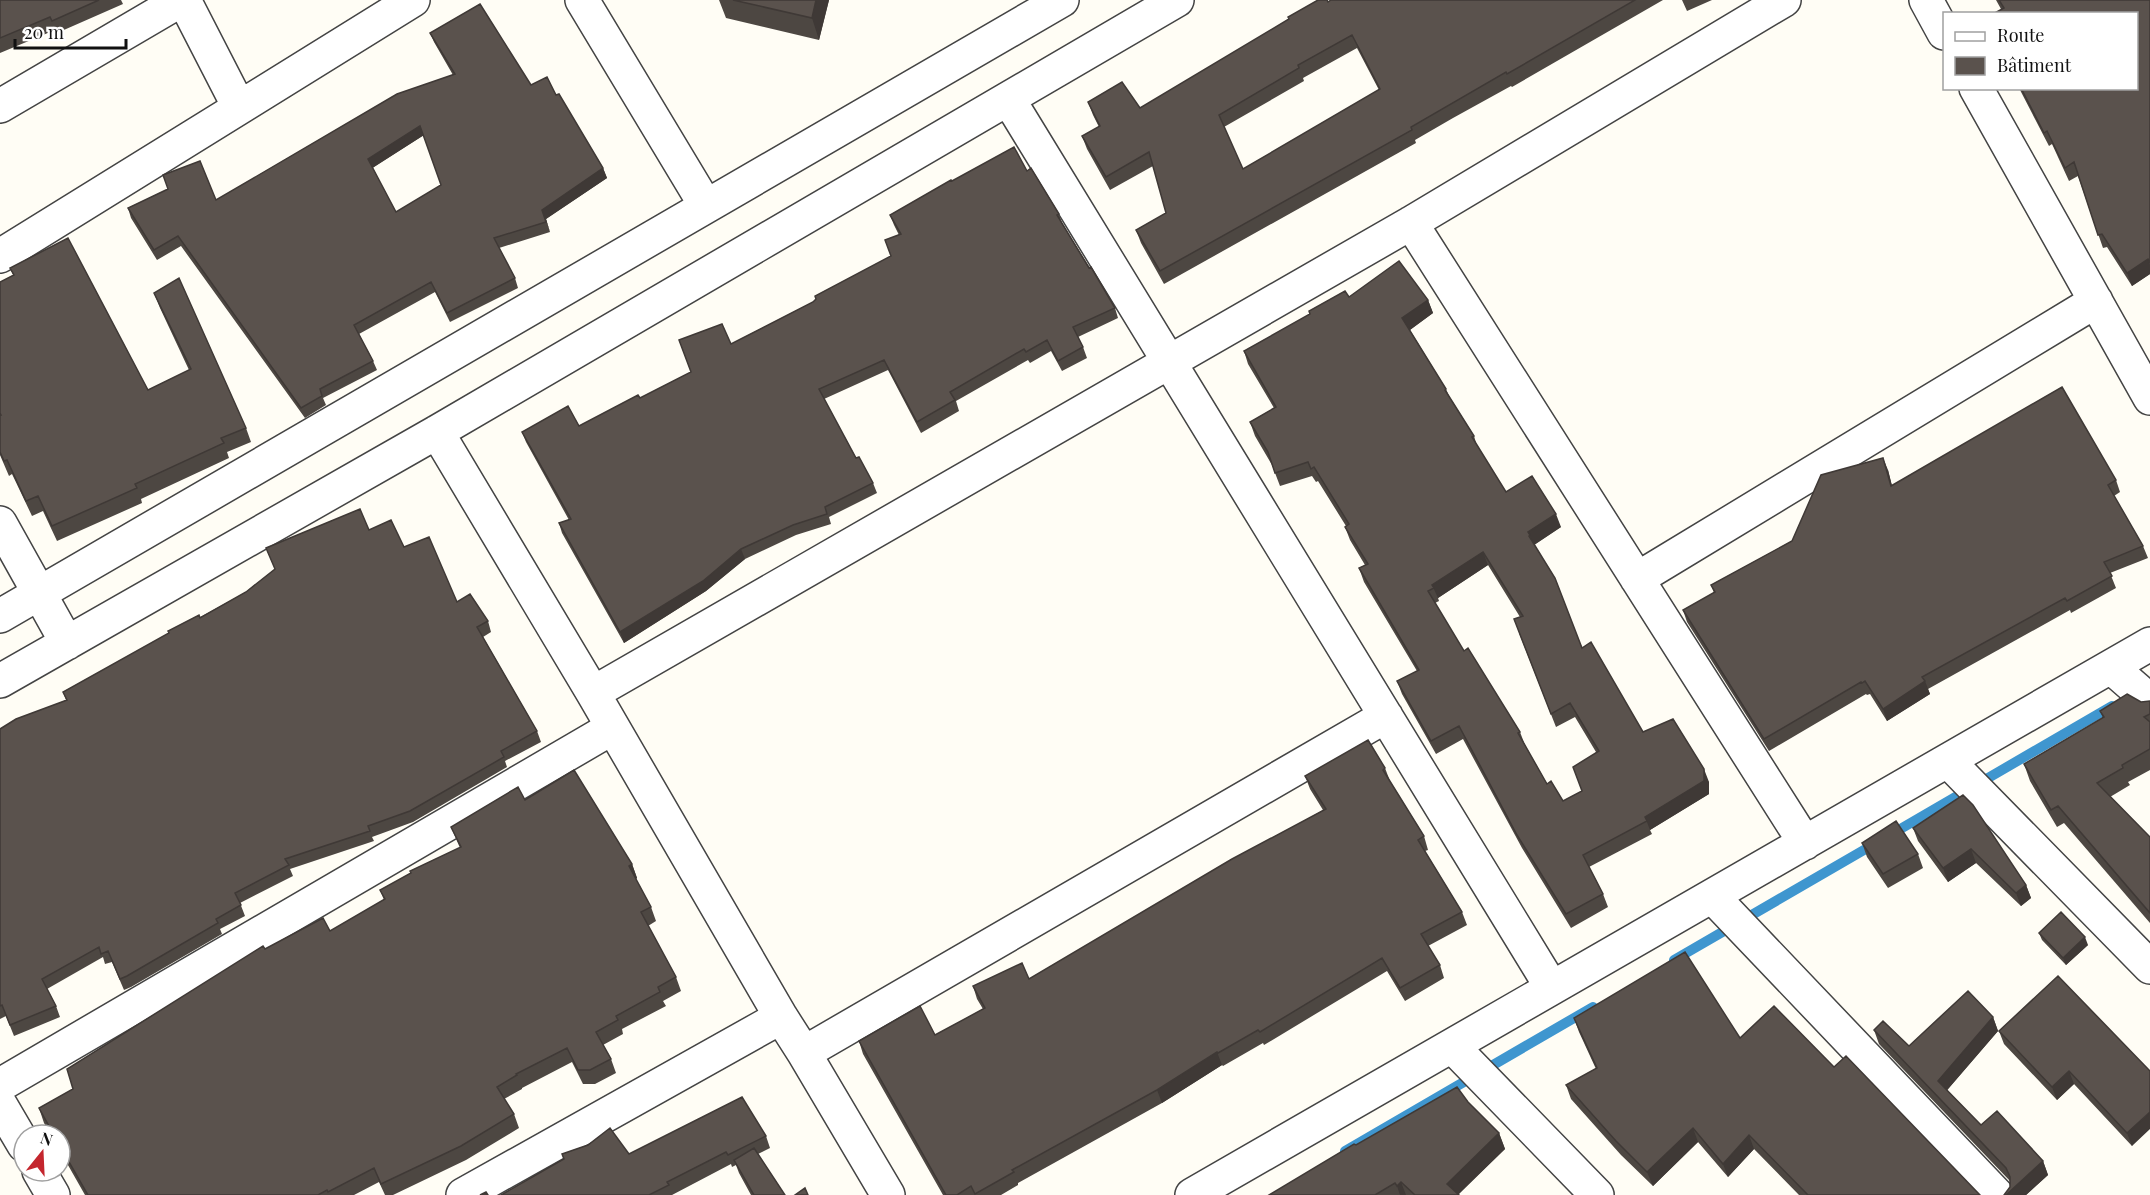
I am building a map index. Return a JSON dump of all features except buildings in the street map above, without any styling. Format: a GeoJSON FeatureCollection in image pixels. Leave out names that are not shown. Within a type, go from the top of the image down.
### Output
{"type":"FeatureCollection","features":[{"type":"Feature","properties":{"kind":"street"},"geometry":{"type":"LineString","coordinates":[[4,93],[182,0],[239,107]]}},
{"type":"Feature","properties":{"kind":"street"},"geometry":{"type":"LineString","coordinates":[[0,256],[413,0]]}},
{"type":"Feature","properties":{"kind":"street"},"geometry":{"type":"LineString","coordinates":[[582,0],[706,206]]}},
{"type":"Feature","properties":{"kind":"street"},"geometry":{"type":"LineString","coordinates":[[0,616],[1062,0]]}},
{"type":"Feature","properties":{"kind":"street"},"geometry":{"type":"LineString","coordinates":[[0,681],[437,432],[1177,0]]}},
{"type":"Feature","properties":{"kind":"street"},"geometry":{"type":"LineString","coordinates":[[593,693],[1411,223],[1785,0]]}},
{"type":"Feature","properties":{"kind":"street"},"geometry":{"type":"LineString","coordinates":[[1926,0],[1943,31]]}},
{"type":"Feature","properties":{"kind":"street"},"geometry":{"type":"LineString","coordinates":[[1977,90],[2150,398]]}},
{"type":"Feature","properties":{"kind":"street"},"geometry":{"type":"LineString","coordinates":[[1009,100],[1552,988]]}},
{"type":"Feature","properties":{"kind":"street"},"geometry":{"type":"LineString","coordinates":[[1411,223],[1805,843]]}},
{"type":"Feature","properties":{"kind":"street"},"geometry":{"type":"LineString","coordinates":[[1637,579],[2096,301]]}},
{"type":"Feature","properties":{"kind":"street"},"geometry":{"type":"LineString","coordinates":[[437,432],[888,1195]]}},
{"type":"Feature","properties":{"kind":"street"},"geometry":{"type":"LineString","coordinates":[[0,523],[67,643]]}},
{"type":"Feature","properties":{"kind":"street"},"geometry":{"type":"LineString","coordinates":[[1201,1193],[2150,644]]}},
{"type":"Feature","properties":{"kind":"street"},"geometry":{"type":"LineString","coordinates":[[2111,667],[2150,701]]}},
{"type":"Feature","properties":{"kind":"street"},"geometry":{"type":"LineString","coordinates":[[804,1053],[1386,717]]}},
{"type":"Feature","properties":{"kind":"street"},"geometry":{"type":"LineString","coordinates":[[0,1085],[612,728]]}},
{"type":"Feature","properties":{"kind":"street"},"geometry":{"type":"LineString","coordinates":[[1948,760],[2150,967]]}},
{"type":"Feature","properties":{"kind":"street"},"geometry":{"type":"LineString","coordinates":[[1712,896],[1997,1195]]}},
{"type":"Feature","properties":{"kind":"street"},"geometry":{"type":"LineString","coordinates":[[463,1195],[781,1017]]}},
{"type":"Feature","properties":{"kind":"street"},"geometry":{"type":"LineString","coordinates":[[1452,1046],[1597,1195]]}},
{"type":"Feature","properties":{"kind":"street"},"geometry":{"type":"LineString","coordinates":[[0,1104],[12,1124]]}},
{"type":"Feature","properties":{"kind":"waterway"},"geometry":{"type":"LineString","coordinates":[[1890,835],[2112,706]]}},
{"type":"Feature","properties":{"kind":"waterway"},"geometry":{"type":"LineString","coordinates":[[1674,960],[1876,843]]}},
{"type":"Feature","properties":{"kind":"waterway"},"geometry":{"type":"LineString","coordinates":[[1345,1151],[1593,1007]]}}]}
